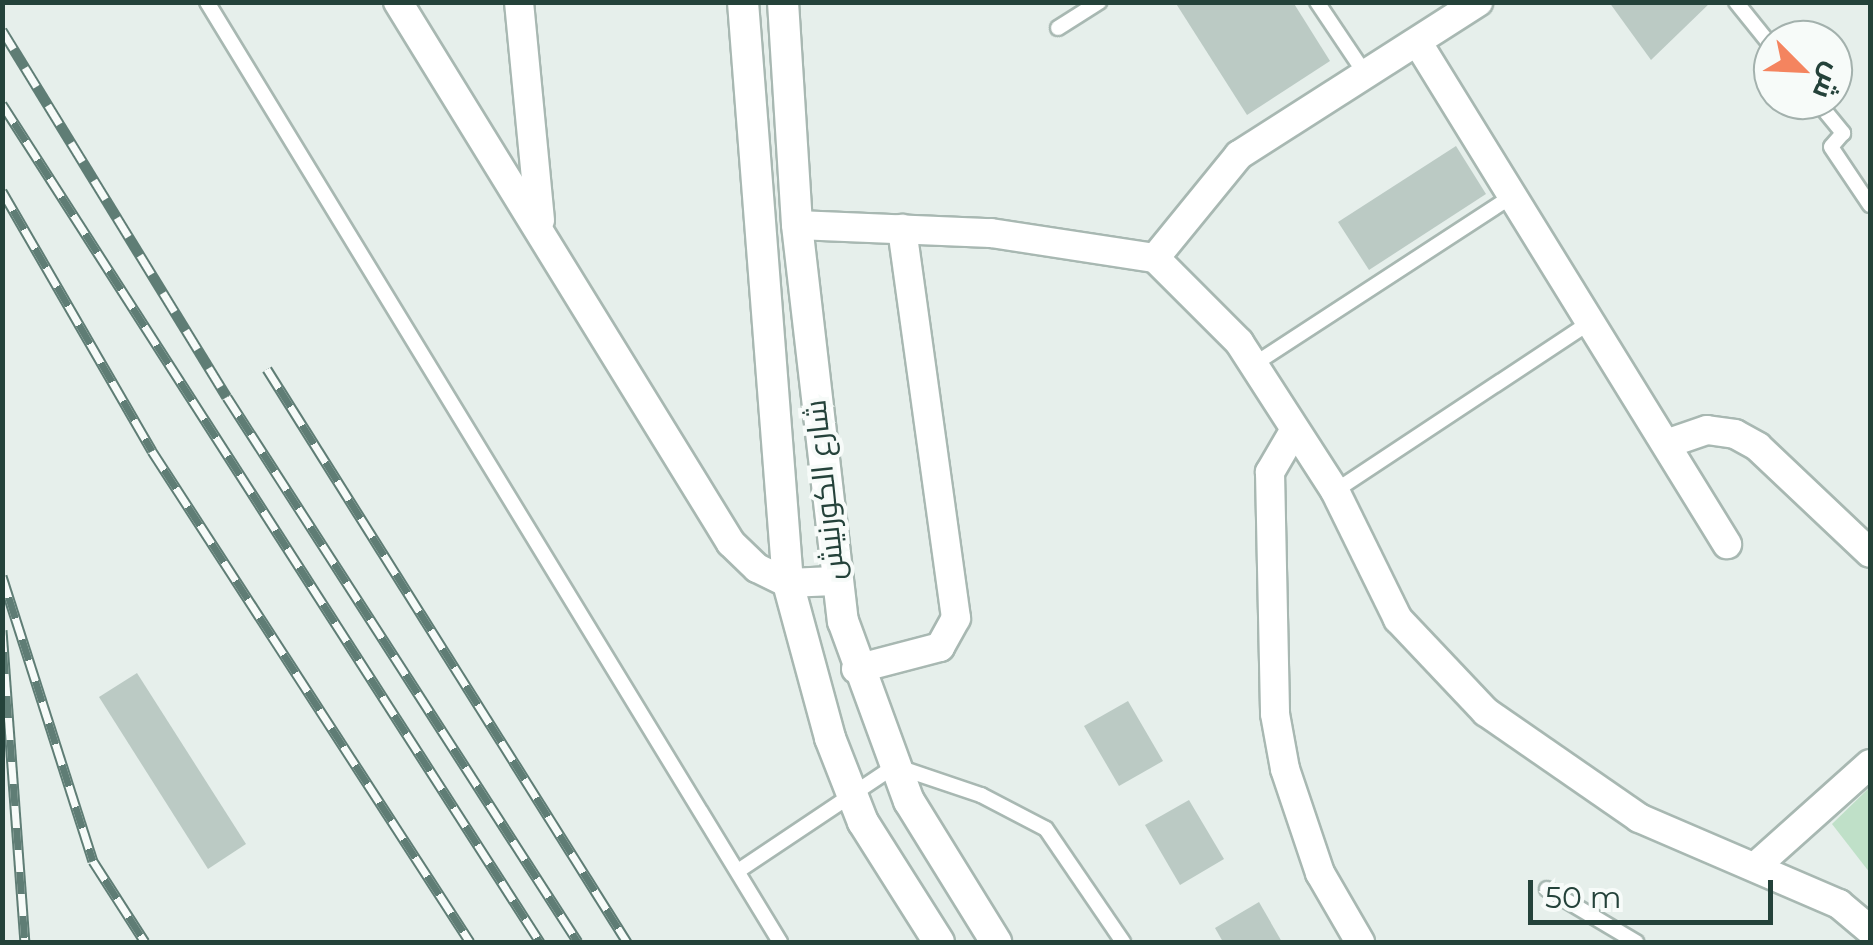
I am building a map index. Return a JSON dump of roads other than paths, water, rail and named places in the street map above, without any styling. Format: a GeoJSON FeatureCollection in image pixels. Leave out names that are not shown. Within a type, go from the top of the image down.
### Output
{"type":"FeatureCollection","features":[{"type":"Feature","properties":{"kind":"street"},"geometry":{"type":"LineString","coordinates":[[398,2],[731,543],[757,568],[788,584],[834,580]]}},
{"type":"Feature","properties":{"kind":"street"},"geometry":{"type":"LineString","coordinates":[[519,2],[540,229]]}},
{"type":"Feature","properties":{"kind":"street","name":"شارع الكورنيش"},"geometry":{"type":"LineString","coordinates":[[742,2],[788,584],[803,651],[852,794],[939,942]]}},
{"type":"Feature","properties":{"kind":"street"},"geometry":{"type":"LineString","coordinates":[[1155,258],[1240,154],[1364,72],[1418,44],[1478,2]]}},
{"type":"Feature","properties":{"kind":"street","name":"شارع الكورنيش"},"geometry":{"type":"LineString","coordinates":[[787,5],[797,225],[834,580],[856,669],[908,801],[996,942]]}},
{"type":"Feature","properties":{"kind":"street"},"geometry":{"type":"LineString","coordinates":[[1418,44],[1727,544]]}},
{"type":"Feature","properties":{"kind":"street"},"geometry":{"type":"LineString","coordinates":[[797,225],[992,233],[1155,258],[1223,321],[1336,491],[1398,619],[1486,712],[1639,818],[1839,904],[1870,930]]}},
{"type":"Feature","properties":{"kind":"street"},"geometry":{"type":"LineString","coordinates":[[856,669],[940,647],[956,618],[902,228]]}},
{"type":"Feature","properties":{"kind":"street"},"geometry":{"type":"LineString","coordinates":[[1666,444],[1707,430],[1735,434],[1758,446],[1870,553]]}},
{"type":"Feature","properties":{"kind":"street"},"geometry":{"type":"LineString","coordinates":[[1294,432],[1270,472],[1276,714],[1286,769],[1320,873],[1360,942]]}},
{"type":"Feature","properties":{"kind":"street"},"geometry":{"type":"LineString","coordinates":[[1756,866],[1870,764]]}},
{"type":"Feature","properties":{"kind":"lane"},"geometry":{"type":"LineString","coordinates":[[208,2],[780,942]]}},
{"type":"Feature","properties":{"kind":"lane"},"geometry":{"type":"LineString","coordinates":[[1058,28],[1100,2]]}},
{"type":"Feature","properties":{"kind":"lane"},"geometry":{"type":"LineString","coordinates":[[1317,2],[1364,72]]}},
{"type":"Feature","properties":{"kind":"lane"},"geometry":{"type":"LineString","coordinates":[[1736,2],[1753,23]]}},
{"type":"Feature","properties":{"kind":"lane"},"geometry":{"type":"LineString","coordinates":[[1832,120],[1843,133],[1831,147],[1870,204]]}},
{"type":"Feature","properties":{"kind":"lane"},"geometry":{"type":"LineString","coordinates":[[1252,366],[1512,196]]}},
{"type":"Feature","properties":{"kind":"lane"},"geometry":{"type":"LineString","coordinates":[[1336,491],[1590,322]]}},
{"type":"Feature","properties":{"kind":"lane"},"geometry":{"type":"LineString","coordinates":[[738,872],[895,766],[981,795],[1046,829],[1123,942]]}},
{"type":"Feature","properties":{"kind":"lane"},"geometry":{"type":"LineString","coordinates":[[1546,889],[1636,942]]}},
{"type":"Feature","properties":{"kind":"railway"},"geometry":{"type":"LineString","coordinates":[[2,30],[227,397],[578,942]]}},
{"type":"Feature","properties":{"kind":"railway"},"geometry":{"type":"LineString","coordinates":[[2,104],[540,942]]}},
{"type":"Feature","properties":{"kind":"railway"},"geometry":{"type":"LineString","coordinates":[[2,191],[152,451],[470,942]]}},
{"type":"Feature","properties":{"kind":"railway"},"geometry":{"type":"LineString","coordinates":[[267,369],[627,942]]}},
{"type":"Feature","properties":{"kind":"railway"},"geometry":{"type":"LineString","coordinates":[[2,576],[93,861],[145,942]]}},
{"type":"Feature","properties":{"kind":"railway"},"geometry":{"type":"LineString","coordinates":[[2,630],[25,942]]}}]}
